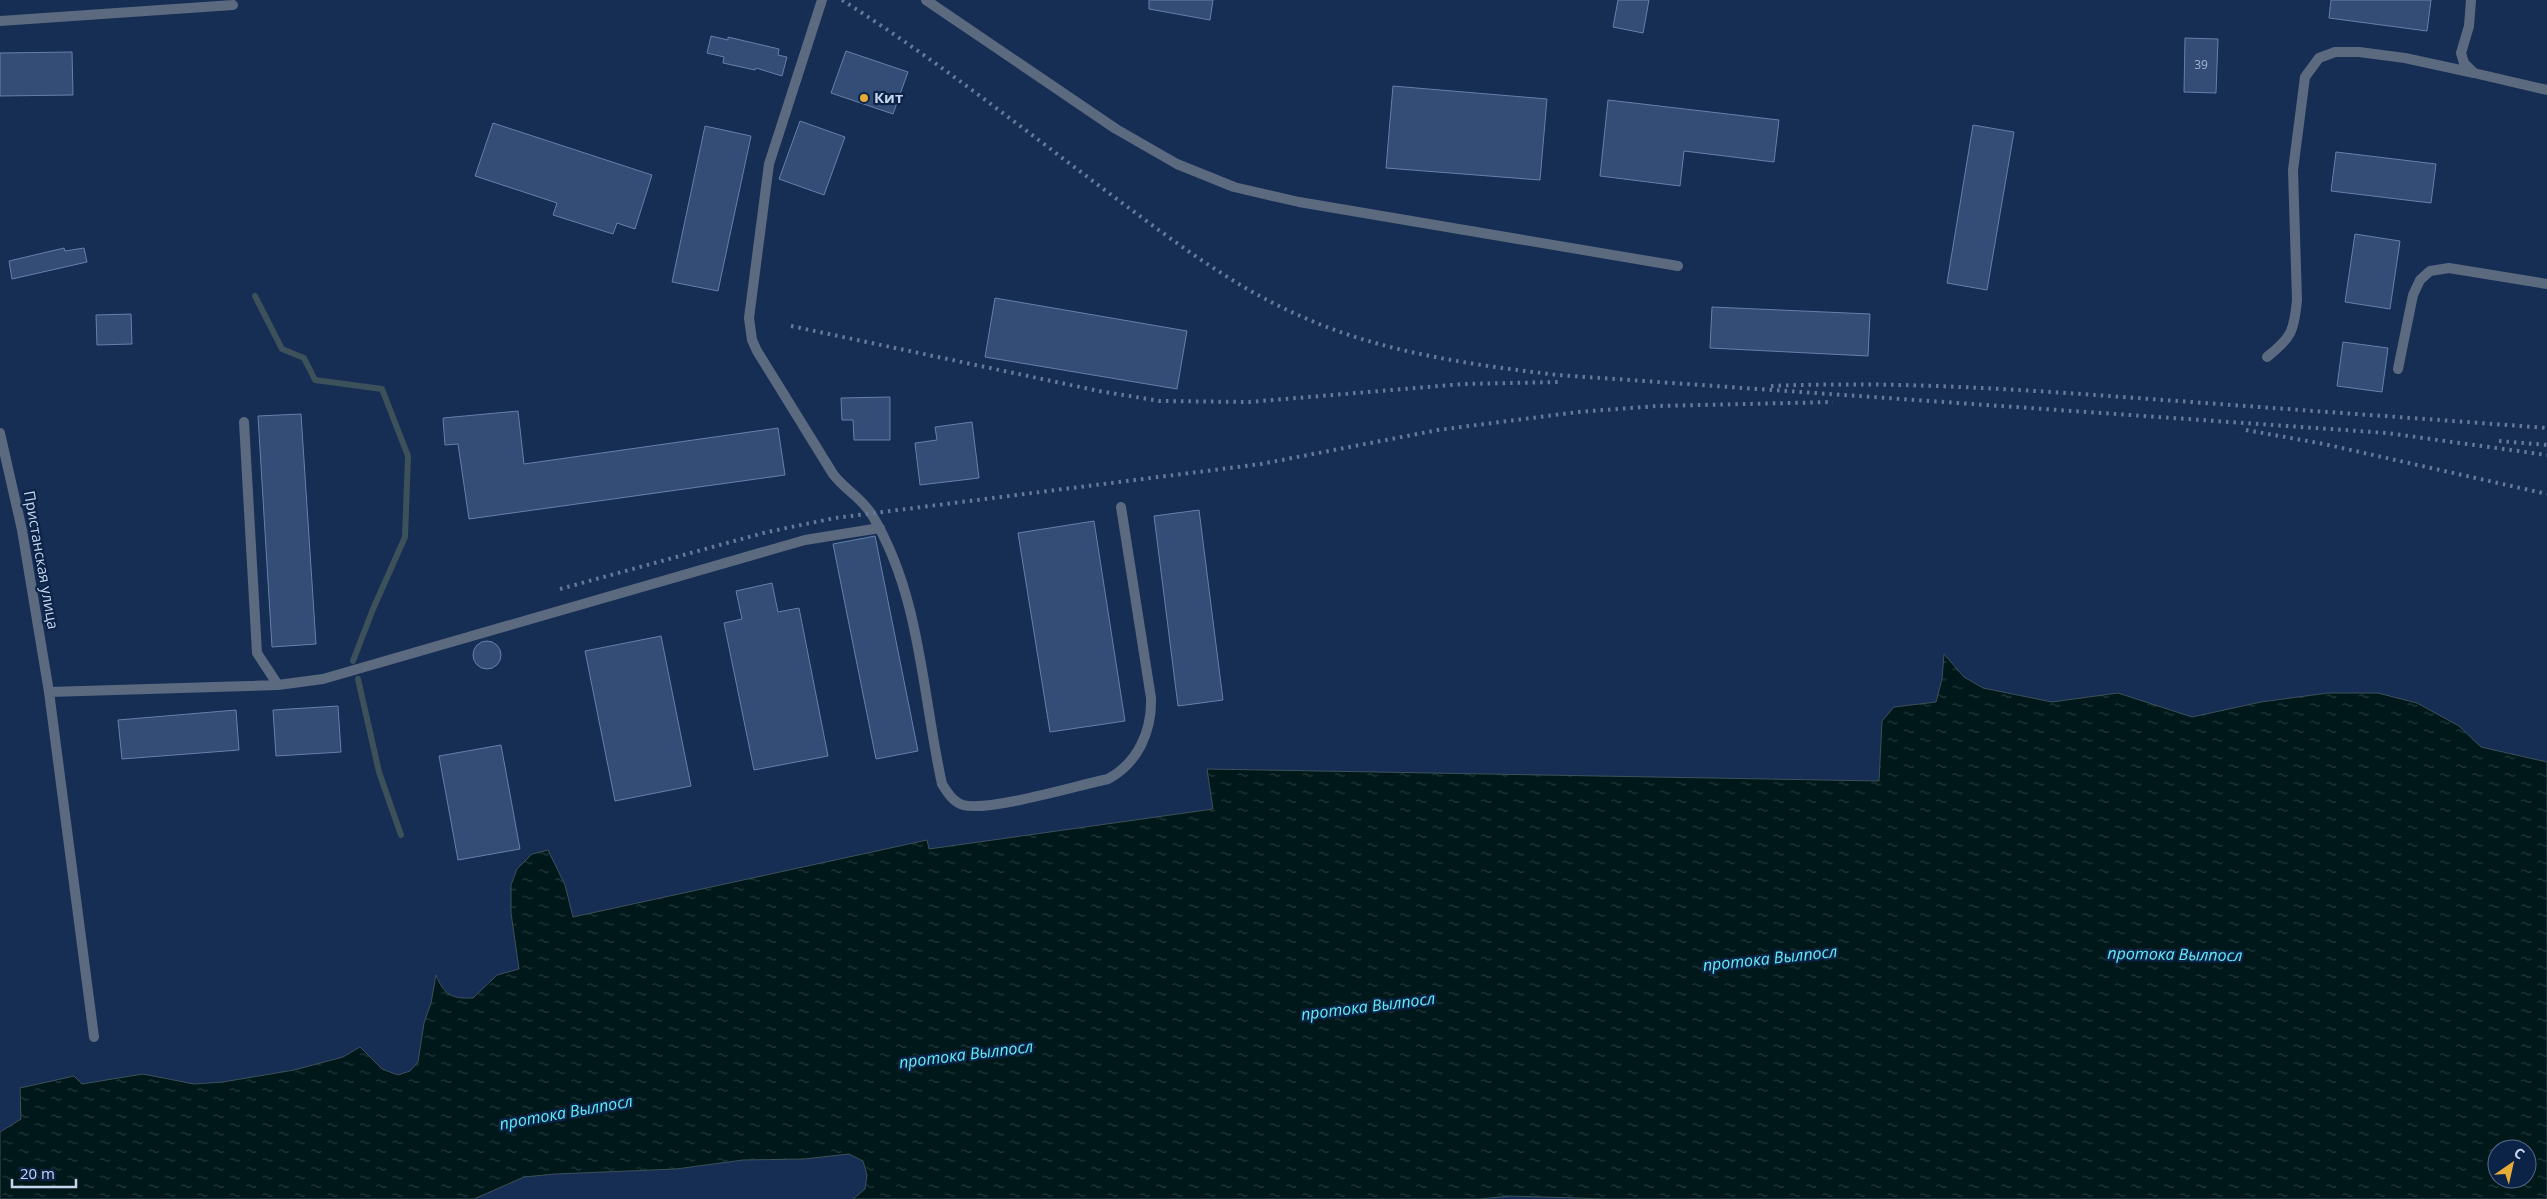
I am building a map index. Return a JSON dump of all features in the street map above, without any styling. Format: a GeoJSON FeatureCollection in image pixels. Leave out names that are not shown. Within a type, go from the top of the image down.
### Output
{"type":"FeatureCollection","features":[{"type":"Feature","properties":{"kind":"street"},"geometry":{"type":"LineString","coordinates":[[822,0],[768,164],[750,328],[757,352],[833,474],[840,484],[862,501],[880,528],[898,567],[911,615],[942,784],[951,797],[963,805],[981,806],[1108,779],[1120,772],[1132,761],[1141,744],[1152,714],[1121,507]]}},
{"type":"Feature","properties":{"kind":"street"},"geometry":{"type":"LineString","coordinates":[[926,0],[1116,129],[1177,164],[1234,187],[1299,202],[1678,266]]}},
{"type":"Feature","properties":{"kind":"street"},"geometry":{"type":"LineString","coordinates":[[2471,0],[2462,53],[2464,63],[2474,73]]}},
{"type":"Feature","properties":{"kind":"street"},"geometry":{"type":"LineString","coordinates":[[0,21],[233,5]]}},
{"type":"Feature","properties":{"kind":"street"},"geometry":{"type":"LineString","coordinates":[[2267,357],[2287,341],[2295,320],[2297,300],[2293,170],[2305,77],[2319,58],[2335,52],[2359,52],[2405,58],[2547,90]]}},
{"type":"Feature","properties":{"kind":"street"},"geometry":{"type":"LineString","coordinates":[[2398,369],[2413,295],[2420,280],[2430,271],[2449,268],[2547,284]]}},
{"type":"Feature","properties":{"kind":"street"},"geometry":{"type":"LineString","coordinates":[[244,422],[257,652],[278,685]]}},
{"type":"Feature","properties":{"kind":"street","name":"Пристанская улица"},"geometry":{"type":"LineString","coordinates":[[0,433],[22,530],[49,692],[94,1037]]}},
{"type":"Feature","properties":{"kind":"street"},"geometry":{"type":"LineString","coordinates":[[49,692],[278,685],[323,679],[805,540],[880,528]]}},
{"type":"Feature","properties":{"kind":"water","name":"протока Вылпосл"},"geometry":{"type":"Polygon","coordinates":[[[1944,654],[1964,677],[1983,688],[2052,702],[2118,693],[2192,717],[2261,702],[2328,693],[2378,693],[2417,703],[2459,726],[2481,747],[2547,762],[2547,1199],[1607,1199],[1510,1196],[1479,1199],[853,1199],[865,1189],[867,1175],[863,1161],[849,1154],[804,1159],[743,1160],[676,1169],[524,1177],[474,1199],[0,1199],[0,1132],[21,1119],[20,1088],[74,1076],[82,1084],[143,1074],[194,1084],[223,1082],[294,1070],[343,1057],[360,1047],[382,1069],[398,1075],[410,1071],[418,1062],[424,1023],[431,1003],[436,975],[442,987],[450,994],[459,998],[473,998],[497,975],[519,969],[511,913],[511,885],[517,869],[532,854],[548,850],[565,885],[573,917],[927,840],[929,849],[1213,809],[1207,769],[1879,781],[1882,721],[1894,707],[1936,702],[1942,679],[1944,654]]]}},
{"type":"Feature","properties":{"kind":"building"},"geometry":{"type":"Polygon","coordinates":[[[1149,0],[1213,0],[1210,20],[1149,9],[1149,0]]]}},
{"type":"Feature","properties":{"kind":"building"},"geometry":{"type":"Polygon","coordinates":[[[1618,0],[1649,0],[1643,33],[1613,27],[1618,0]]]}},
{"type":"Feature","properties":{"kind":"building"},"geometry":{"type":"Polygon","coordinates":[[[2331,0],[2431,0],[2427,31],[2329,18],[2331,0]]]}},
{"type":"Feature","properties":{"kind":"building"},"geometry":{"type":"Polygon","coordinates":[[[711,36],[728,40],[728,37],[779,49],[778,55],[787,57],[782,76],[756,68],[755,70],[723,63],[724,57],[707,53],[711,36]]]}},
{"type":"Feature","properties":{"kind":"building"},"geometry":{"type":"Polygon","coordinates":[[[2185,38],[2218,39],[2216,93],[2184,92],[2185,38]]]}},
{"type":"Feature","properties":{"kind":"building"},"geometry":{"type":"Polygon","coordinates":[[[846,51],[908,72],[893,114],[831,93],[846,51]]]}},
{"type":"Feature","properties":{"kind":"building"},"geometry":{"type":"Polygon","coordinates":[[[72,52],[73,95],[0,96],[0,53],[72,52]]]}},
{"type":"Feature","properties":{"kind":"building"},"geometry":{"type":"Polygon","coordinates":[[[1393,86],[1547,99],[1540,180],[1386,168],[1393,86]]]}},
{"type":"Feature","properties":{"kind":"building"},"geometry":{"type":"Polygon","coordinates":[[[1608,100],[1779,120],[1774,162],[1684,151],[1680,186],[1600,176],[1608,100]]]}},
{"type":"Feature","properties":{"kind":"building"},"geometry":{"type":"Polygon","coordinates":[[[800,121],[845,137],[824,195],[779,179],[800,121]]]}},
{"type":"Feature","properties":{"kind":"building"},"geometry":{"type":"Polygon","coordinates":[[[493,123],[652,175],[635,229],[617,223],[613,234],[553,215],[557,203],[475,176],[493,123]]]}},
{"type":"Feature","properties":{"kind":"building"},"geometry":{"type":"Polygon","coordinates":[[[1973,125],[2014,132],[1987,290],[1947,283],[1973,125]]]}},
{"type":"Feature","properties":{"kind":"building"},"geometry":{"type":"Polygon","coordinates":[[[705,126],[751,136],[718,291],[672,282],[705,126]]]}},
{"type":"Feature","properties":{"kind":"building"},"geometry":{"type":"Polygon","coordinates":[[[2336,152],[2436,164],[2431,203],[2331,191],[2336,152]]]}},
{"type":"Feature","properties":{"kind":"building"},"geometry":{"type":"Polygon","coordinates":[[[2355,234],[2400,241],[2390,309],[2345,302],[2355,234]]]}},
{"type":"Feature","properties":{"kind":"building"},"geometry":{"type":"Polygon","coordinates":[[[64,248],[65,251],[84,248],[87,262],[12,279],[9,261],[64,248]]]}},
{"type":"Feature","properties":{"kind":"building"},"geometry":{"type":"Polygon","coordinates":[[[995,298],[1187,331],[1177,389],[985,357],[995,298]]]}},
{"type":"Feature","properties":{"kind":"building"},"geometry":{"type":"Polygon","coordinates":[[[1712,307],[1870,314],[1868,356],[1710,348],[1712,307]]]}},
{"type":"Feature","properties":{"kind":"building"},"geometry":{"type":"Polygon","coordinates":[[[131,314],[132,344],[97,345],[96,315],[131,314]]]}},
{"type":"Feature","properties":{"kind":"building"},"geometry":{"type":"Polygon","coordinates":[[[2343,342],[2388,348],[2382,392],[2337,386],[2343,342]]]}},
{"type":"Feature","properties":{"kind":"building"},"geometry":{"type":"Polygon","coordinates":[[[890,397],[890,440],[854,440],[853,420],[842,420],[841,398],[890,397]]]}},
{"type":"Feature","properties":{"kind":"building"},"geometry":{"type":"Polygon","coordinates":[[[518,411],[524,464],[778,428],[785,475],[469,519],[458,444],[445,445],[443,418],[518,411]]]}},
{"type":"Feature","properties":{"kind":"building"},"geometry":{"type":"Polygon","coordinates":[[[301,414],[316,644],[272,647],[258,416],[301,414]]]}},
{"type":"Feature","properties":{"kind":"building"},"geometry":{"type":"Polygon","coordinates":[[[972,422],[979,478],[920,485],[915,443],[937,440],[935,427],[972,422]]]}},
{"type":"Feature","properties":{"kind":"building"},"geometry":{"type":"Polygon","coordinates":[[[1199,510],[1223,700],[1178,706],[1154,516],[1199,510]]]}},
{"type":"Feature","properties":{"kind":"building"},"geometry":{"type":"Polygon","coordinates":[[[1094,521],[1125,721],[1050,732],[1018,533],[1094,521]]]}},
{"type":"Feature","properties":{"kind":"building"},"geometry":{"type":"Polygon","coordinates":[[[875,536],[918,751],[876,759],[833,544],[875,536]]]}},
{"type":"Feature","properties":{"kind":"building"},"geometry":{"type":"Polygon","coordinates":[[[772,583],[778,612],[799,608],[828,756],[754,770],[724,623],[742,619],[736,591],[772,583]]]}},
{"type":"Feature","properties":{"kind":"building"},"geometry":{"type":"Polygon","coordinates":[[[661,636],[691,786],[615,801],[585,651],[661,636]]]}},
{"type":"Feature","properties":{"kind":"building"},"geometry":{"type":"Polygon","coordinates":[[[487,641],[497,645],[501,655],[497,665],[487,669],[477,665],[473,655],[477,645],[487,641]]]}},
{"type":"Feature","properties":{"kind":"building"},"geometry":{"type":"Polygon","coordinates":[[[338,706],[341,752],[276,756],[273,710],[338,706]]]}},
{"type":"Feature","properties":{"kind":"building"},"geometry":{"type":"Polygon","coordinates":[[[236,710],[239,750],[122,759],[118,720],[236,710]]]}},
{"type":"Feature","properties":{"kind":"building"},"geometry":{"type":"Polygon","coordinates":[[[501,745],[520,849],[458,860],[439,756],[501,745]]]}},
{"type":"Feature","properties":{"kind":"waterway"},"geometry":{"type":"LineString","coordinates":[[255,296],[282,349],[304,358],[315,380],[382,389],[408,456],[405,537],[373,609],[353,661]]}},
{"type":"Feature","properties":{"kind":"waterway"},"geometry":{"type":"LineString","coordinates":[[358,679],[379,772],[401,835]]}},
{"type":"Feature","properties":{"kind":"railway"},"geometry":{"type":"LineString","coordinates":[[842,0],[978,94],[1110,194],[1204,262],[1253,292],[1305,318],[1335,330],[1397,349],[1461,362],[1558,375],[2387,433],[2547,455]]}},
{"type":"Feature","properties":{"kind":"railway"},"geometry":{"type":"LineString","coordinates":[[791,326],[1099,391],[1160,401],[1249,402],[1463,384],[1560,382]]}},
{"type":"Feature","properties":{"kind":"railway"},"geometry":{"type":"LineString","coordinates":[[1771,386],[1877,385],[1982,388],[2547,428]]}},
{"type":"Feature","properties":{"kind":"railway"},"geometry":{"type":"LineString","coordinates":[[560,589],[767,532],[835,518],[1261,464],[1438,430],[1578,412],[1657,406],[1833,402]]}},
{"type":"Feature","properties":{"kind":"railway"},"geometry":{"type":"LineString","coordinates":[[2246,430],[2324,444],[2547,494]]}},
{"type":"Feature","properties":{"kind":"railway"},"geometry":{"type":"LineString","coordinates":[[2499,441],[2547,445]]}},
{"type":"Feature","properties":{"kind":"place","name":"Кит"},"geometry":{"type":"Point","coordinates":[864,98]}}]}
